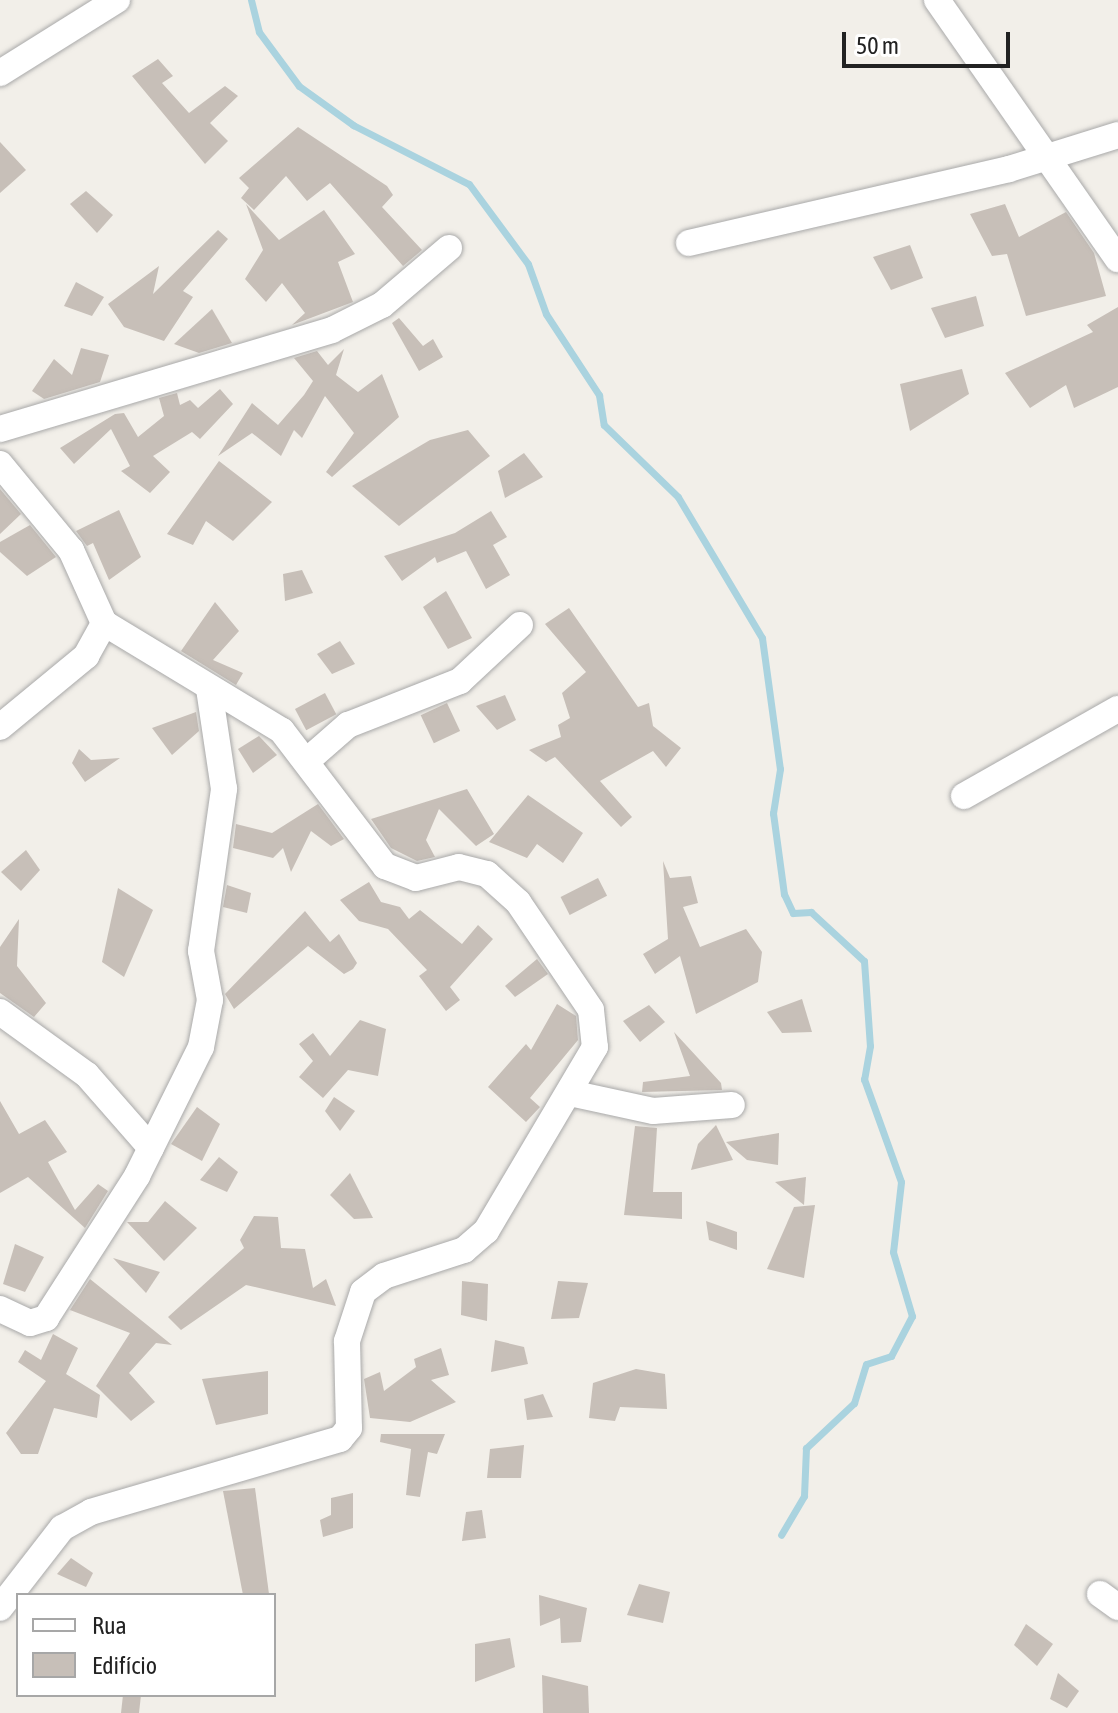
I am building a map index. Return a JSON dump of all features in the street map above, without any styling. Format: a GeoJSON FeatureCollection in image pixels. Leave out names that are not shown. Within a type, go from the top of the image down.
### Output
{"type":"FeatureCollection","features":[{"type":"Feature","properties":{"kind":"street"},"geometry":{"type":"LineString","coordinates":[[0,73],[117,0]]}},
{"type":"Feature","properties":{"kind":"street"},"geometry":{"type":"LineString","coordinates":[[937,0],[1118,259]]}},
{"type":"Feature","properties":{"kind":"street"},"geometry":{"type":"LineString","coordinates":[[689,243],[1009,169],[1042,153],[1118,135]]}},
{"type":"Feature","properties":{"kind":"street"},"geometry":{"type":"LineString","coordinates":[[0,429],[332,330],[382,305],[449,248]]}},
{"type":"Feature","properties":{"kind":"street"},"geometry":{"type":"LineString","coordinates":[[0,464],[71,550],[104,623],[282,731],[309,759],[385,866],[416,878],[459,867],[487,874],[518,902],[591,1010],[595,1047],[486,1231],[464,1250],[384,1276],[363,1292],[347,1341],[349,1428],[340,1439],[91,1512],[62,1528],[0,1608]]}},
{"type":"Feature","properties":{"kind":"street"},"geometry":{"type":"LineString","coordinates":[[0,727],[86,656],[104,623]]}},
{"type":"Feature","properties":{"kind":"street"},"geometry":{"type":"LineString","coordinates":[[309,759],[348,725],[460,681],[520,625]]}},
{"type":"Feature","properties":{"kind":"street"},"geometry":{"type":"LineString","coordinates":[[0,1309],[30,1323],[46,1318],[151,1148],[197,1059],[210,1000],[201,951],[224,789],[209,689]]}},
{"type":"Feature","properties":{"kind":"street"},"geometry":{"type":"LineString","coordinates":[[964,796],[1118,709]]}},
{"type":"Feature","properties":{"kind":"street"},"geometry":{"type":"LineString","coordinates":[[0,1012],[87,1075],[151,1148]]}},
{"type":"Feature","properties":{"kind":"street"},"geometry":{"type":"LineString","coordinates":[[570,1093],[653,1111],[732,1105]]}},
{"type":"Feature","properties":{"kind":"building"},"geometry":{"type":"Polygon","coordinates":[[[158,59],[173,76],[162,83],[189,113],[225,86],[238,96],[210,123],[228,141],[205,164],[132,76],[158,59]]]}},
{"type":"Feature","properties":{"kind":"building"},"geometry":{"type":"Polygon","coordinates":[[[298,127],[387,186],[393,195],[382,207],[422,250],[403,266],[330,183],[307,201],[286,176],[254,210],[241,198],[249,188],[239,178],[298,127]]]}},
{"type":"Feature","properties":{"kind":"building"},"geometry":{"type":"Polygon","coordinates":[[[0,142],[26,170],[0,193],[0,142]]]}},
{"type":"Feature","properties":{"kind":"building"},"geometry":{"type":"Polygon","coordinates":[[[86,191],[113,215],[97,233],[70,204],[86,191]]]}},
{"type":"Feature","properties":{"kind":"building"},"geometry":{"type":"Polygon","coordinates":[[[246,204],[279,240],[324,210],[355,254],[338,262],[353,302],[292,325],[305,313],[282,283],[266,302],[245,279],[263,250],[246,204]]]}},
{"type":"Feature","properties":{"kind":"building"},"geometry":{"type":"Polygon","coordinates":[[[1005,204],[1019,237],[1066,212],[1094,253],[1106,296],[1026,316],[1007,254],[992,256],[970,214],[1005,204]]]}},
{"type":"Feature","properties":{"kind":"building"},"geometry":{"type":"Polygon","coordinates":[[[218,230],[228,239],[183,291],[193,297],[164,341],[124,327],[108,304],[159,266],[153,294],[218,230]]]}},
{"type":"Feature","properties":{"kind":"building"},"geometry":{"type":"Polygon","coordinates":[[[910,245],[923,278],[891,290],[873,257],[910,245]]]}},
{"type":"Feature","properties":{"kind":"building"},"geometry":{"type":"Polygon","coordinates":[[[76,282],[104,297],[92,316],[64,306],[76,282]]]}},
{"type":"Feature","properties":{"kind":"building"},"geometry":{"type":"Polygon","coordinates":[[[976,296],[984,326],[945,338],[931,308],[976,296]]]}},
{"type":"Feature","properties":{"kind":"building"},"geometry":{"type":"Polygon","coordinates":[[[1118,307],[1118,387],[1074,408],[1066,385],[1030,408],[1005,373],[1093,332],[1087,325],[1118,307]]]}},
{"type":"Feature","properties":{"kind":"building"},"geometry":{"type":"Polygon","coordinates":[[[212,309],[232,343],[199,353],[174,344],[212,309]]]}},
{"type":"Feature","properties":{"kind":"building"},"geometry":{"type":"Polygon","coordinates":[[[399,318],[423,346],[433,339],[443,357],[419,371],[392,323],[399,318]]]}},
{"type":"Feature","properties":{"kind":"building"},"geometry":{"type":"Polygon","coordinates":[[[81,348],[109,355],[100,382],[44,399],[32,391],[54,359],[72,375],[81,348]]]}},
{"type":"Feature","properties":{"kind":"building"},"geometry":{"type":"Polygon","coordinates":[[[344,349],[336,375],[358,392],[382,374],[399,417],[332,477],[326,472],[354,433],[325,396],[302,438],[294,430],[281,456],[252,433],[218,456],[252,403],[278,425],[304,395],[313,381],[294,358],[317,351],[328,365],[344,349]]]}},
{"type":"Feature","properties":{"kind":"building"},"geometry":{"type":"Polygon","coordinates":[[[962,369],[969,394],[910,431],[900,384],[962,369]]]}},
{"type":"Feature","properties":{"kind":"building"},"geometry":{"type":"Polygon","coordinates":[[[220,389],[233,404],[200,439],[192,432],[153,456],[170,472],[150,493],[121,471],[130,466],[111,429],[74,464],[60,448],[115,414],[124,413],[138,437],[164,416],[159,398],[177,393],[180,405],[190,400],[198,408],[220,389]]]}},
{"type":"Feature","properties":{"kind":"building"},"geometry":{"type":"Polygon","coordinates":[[[468,430],[490,456],[399,526],[352,486],[430,440],[468,430]]]}},
{"type":"Feature","properties":{"kind":"building"},"geometry":{"type":"Polygon","coordinates":[[[524,453],[543,477],[505,498],[498,471],[524,453]]]}},
{"type":"Feature","properties":{"kind":"building"},"geometry":{"type":"Polygon","coordinates":[[[219,461],[272,502],[233,541],[206,521],[193,545],[167,534],[219,461]]]}},
{"type":"Feature","properties":{"kind":"building"},"geometry":{"type":"Polygon","coordinates":[[[0,489],[21,514],[0,534],[0,489]]]}},
{"type":"Feature","properties":{"kind":"building"},"geometry":{"type":"Polygon","coordinates":[[[119,510],[141,557],[109,580],[93,543],[87,546],[76,531],[119,510]]]}},
{"type":"Feature","properties":{"kind":"building"},"geometry":{"type":"Polygon","coordinates":[[[491,511],[507,537],[493,545],[510,575],[486,589],[466,551],[437,563],[435,557],[402,581],[384,556],[455,533],[491,511]]]}},
{"type":"Feature","properties":{"kind":"building"},"geometry":{"type":"Polygon","coordinates":[[[30,525],[56,557],[27,576],[0,552],[0,542],[30,525]]]}},
{"type":"Feature","properties":{"kind":"building"},"geometry":{"type":"Polygon","coordinates":[[[302,570],[313,593],[285,601],[283,574],[302,570]]]}},
{"type":"Feature","properties":{"kind":"building"},"geometry":{"type":"Polygon","coordinates":[[[446,591],[472,638],[448,649],[423,607],[446,591]]]}},
{"type":"Feature","properties":{"kind":"building"},"geometry":{"type":"Polygon","coordinates":[[[215,602],[239,631],[213,660],[243,673],[236,685],[181,651],[215,602]]]}},
{"type":"Feature","properties":{"kind":"building"},"geometry":{"type":"Polygon","coordinates":[[[569,608],[638,707],[649,703],[653,726],[681,748],[666,767],[653,751],[600,781],[632,817],[621,827],[555,757],[546,762],[529,750],[561,737],[558,725],[570,718],[562,693],[586,672],[545,624],[569,608]]]}},
{"type":"Feature","properties":{"kind":"building"},"geometry":{"type":"Polygon","coordinates":[[[340,641],[355,664],[332,674],[317,654],[340,641]]]}},
{"type":"Feature","properties":{"kind":"building"},"geometry":{"type":"Polygon","coordinates":[[[325,693],[336,714],[306,730],[295,709],[325,693]]]}},
{"type":"Feature","properties":{"kind":"building"},"geometry":{"type":"Polygon","coordinates":[[[505,695],[516,720],[497,730],[476,706],[505,695]]]}},
{"type":"Feature","properties":{"kind":"building"},"geometry":{"type":"Polygon","coordinates":[[[447,703],[460,731],[434,743],[421,715],[447,703]]]}},
{"type":"Feature","properties":{"kind":"building"},"geometry":{"type":"Polygon","coordinates":[[[196,712],[199,731],[172,755],[152,728],[196,712]]]}},
{"type":"Feature","properties":{"kind":"building"},"geometry":{"type":"Polygon","coordinates":[[[259,736],[277,755],[253,773],[238,749],[259,736]]]}},
{"type":"Feature","properties":{"kind":"building"},"geometry":{"type":"Polygon","coordinates":[[[79,749],[91,760],[120,758],[85,782],[72,763],[79,749]]]}},
{"type":"Feature","properties":{"kind":"building"},"geometry":{"type":"Polygon","coordinates":[[[467,789],[494,834],[476,846],[439,809],[426,840],[435,857],[417,861],[391,848],[371,819],[467,789]]]}},
{"type":"Feature","properties":{"kind":"building"},"geometry":{"type":"Polygon","coordinates":[[[528,795],[583,833],[563,863],[537,844],[527,858],[489,842],[528,795]]]}},
{"type":"Feature","properties":{"kind":"building"},"geometry":{"type":"Polygon","coordinates":[[[318,804],[344,839],[331,846],[311,831],[291,872],[283,848],[273,858],[233,848],[236,824],[272,833],[318,804]]]}},
{"type":"Feature","properties":{"kind":"building"},"geometry":{"type":"Polygon","coordinates":[[[26,850],[40,870],[21,891],[1,872],[26,850]]]}},
{"type":"Feature","properties":{"kind":"building"},"geometry":{"type":"Polygon","coordinates":[[[663,861],[670,878],[691,876],[698,903],[683,907],[700,947],[746,929],[762,952],[758,982],[696,1014],[680,956],[655,974],[643,954],[668,939],[663,861]]]}},
{"type":"Feature","properties":{"kind":"building"},"geometry":{"type":"Polygon","coordinates":[[[598,878],[607,896],[570,915],[561,897],[598,878]]]}},
{"type":"Feature","properties":{"kind":"building"},"geometry":{"type":"Polygon","coordinates":[[[369,882],[381,902],[400,907],[409,919],[420,910],[462,944],[478,925],[493,939],[450,987],[460,1000],[446,1011],[419,976],[427,970],[388,929],[359,921],[340,900],[369,882]]]}},
{"type":"Feature","properties":{"kind":"building"},"geometry":{"type":"Polygon","coordinates":[[[227,885],[251,893],[247,913],[223,907],[227,885]]]}},
{"type":"Feature","properties":{"kind":"building"},"geometry":{"type":"Polygon","coordinates":[[[118,888],[153,910],[124,977],[102,962],[118,888]]]}},
{"type":"Feature","properties":{"kind":"building"},"geometry":{"type":"Polygon","coordinates":[[[305,911],[330,942],[339,934],[357,963],[353,969],[344,974],[308,946],[234,1009],[225,994],[305,911]]]}},
{"type":"Feature","properties":{"kind":"building"},"geometry":{"type":"Polygon","coordinates":[[[19,919],[17,966],[46,1003],[34,1017],[0,993],[0,947],[19,919]]]}},
{"type":"Feature","properties":{"kind":"building"},"geometry":{"type":"Polygon","coordinates":[[[537,959],[548,974],[515,997],[505,986],[537,959]]]}},
{"type":"Feature","properties":{"kind":"building"},"geometry":{"type":"Polygon","coordinates":[[[802,999],[812,1032],[782,1033],[767,1012],[802,999]]]}},
{"type":"Feature","properties":{"kind":"building"},"geometry":{"type":"Polygon","coordinates":[[[557,1004],[576,1016],[578,1040],[530,1098],[540,1107],[526,1122],[488,1087],[526,1044],[531,1050],[557,1004]]]}},
{"type":"Feature","properties":{"kind":"building"},"geometry":{"type":"Polygon","coordinates":[[[649,1005],[665,1022],[640,1042],[623,1021],[649,1005]]]}},
{"type":"Feature","properties":{"kind":"building"},"geometry":{"type":"Polygon","coordinates":[[[360,1020],[386,1029],[378,1076],[348,1070],[323,1098],[299,1077],[313,1061],[299,1044],[313,1033],[330,1056],[360,1020]]]}},
{"type":"Feature","properties":{"kind":"building"},"geometry":{"type":"Polygon","coordinates":[[[674,1032],[721,1083],[722,1090],[642,1092],[643,1082],[690,1076],[674,1032]]]}},
{"type":"Feature","properties":{"kind":"building"},"geometry":{"type":"Polygon","coordinates":[[[334,1097],[355,1111],[340,1131],[325,1111],[334,1097]]]}},
{"type":"Feature","properties":{"kind":"building"},"geometry":{"type":"Polygon","coordinates":[[[0,1101],[19,1134],[45,1120],[67,1152],[48,1162],[75,1210],[98,1184],[108,1191],[85,1228],[28,1177],[0,1193],[0,1101]]]}},
{"type":"Feature","properties":{"kind":"building"},"geometry":{"type":"Polygon","coordinates":[[[197,1107],[220,1124],[202,1161],[171,1144],[197,1107]]]}},
{"type":"Feature","properties":{"kind":"building"},"geometry":{"type":"Polygon","coordinates":[[[716,1125],[733,1160],[691,1170],[698,1144],[716,1125]]]}},
{"type":"Feature","properties":{"kind":"building"},"geometry":{"type":"Polygon","coordinates":[[[635,1126],[657,1128],[653,1192],[682,1192],[682,1219],[624,1215],[635,1126]]]}},
{"type":"Feature","properties":{"kind":"building"},"geometry":{"type":"Polygon","coordinates":[[[779,1133],[778,1165],[747,1160],[726,1142],[779,1133]]]}},
{"type":"Feature","properties":{"kind":"building"},"geometry":{"type":"Polygon","coordinates":[[[219,1157],[238,1172],[227,1192],[200,1180],[219,1157]]]}},
{"type":"Feature","properties":{"kind":"building"},"geometry":{"type":"Polygon","coordinates":[[[350,1173],[373,1218],[354,1219],[330,1195],[350,1173]]]}},
{"type":"Feature","properties":{"kind":"building"},"geometry":{"type":"Polygon","coordinates":[[[806,1177],[804,1205],[775,1182],[806,1177]]]}},
{"type":"Feature","properties":{"kind":"building"},"geometry":{"type":"Polygon","coordinates":[[[165,1201],[197,1228],[164,1261],[127,1222],[148,1222],[165,1201]]]}},
{"type":"Feature","properties":{"kind":"building"},"geometry":{"type":"Polygon","coordinates":[[[815,1205],[804,1278],[767,1269],[794,1207],[815,1205]]]}},
{"type":"Feature","properties":{"kind":"building"},"geometry":{"type":"Polygon","coordinates":[[[254,1216],[278,1217],[281,1248],[305,1249],[313,1288],[326,1279],[336,1306],[246,1285],[181,1330],[168,1317],[244,1248],[240,1240],[254,1216]]]}},
{"type":"Feature","properties":{"kind":"building"},"geometry":{"type":"Polygon","coordinates":[[[706,1221],[737,1232],[737,1250],[709,1240],[706,1221]]]}},
{"type":"Feature","properties":{"kind":"building"},"geometry":{"type":"Polygon","coordinates":[[[15,1244],[44,1257],[25,1292],[3,1284],[15,1244]]]}},
{"type":"Feature","properties":{"kind":"building"},"geometry":{"type":"Polygon","coordinates":[[[113,1258],[160,1272],[146,1293],[113,1258]]]}},
{"type":"Feature","properties":{"kind":"building"},"geometry":{"type":"Polygon","coordinates":[[[90,1279],[172,1345],[156,1343],[129,1373],[155,1402],[131,1421],[96,1386],[130,1333],[70,1310],[90,1279]]]}},
{"type":"Feature","properties":{"kind":"building"},"geometry":{"type":"Polygon","coordinates":[[[462,1281],[488,1284],[487,1321],[461,1315],[462,1281]]]}},
{"type":"Feature","properties":{"kind":"building"},"geometry":{"type":"Polygon","coordinates":[[[558,1281],[588,1283],[579,1318],[551,1319],[558,1281]]]}},
{"type":"Feature","properties":{"kind":"building"},"geometry":{"type":"Polygon","coordinates":[[[53,1334],[78,1348],[66,1374],[100,1395],[97,1418],[54,1408],[38,1454],[21,1454],[6,1433],[46,1381],[18,1362],[25,1350],[41,1360],[53,1334]]]}},
{"type":"Feature","properties":{"kind":"building"},"geometry":{"type":"Polygon","coordinates":[[[495,1340],[524,1347],[528,1364],[491,1372],[495,1340]]]}},
{"type":"Feature","properties":{"kind":"building"},"geometry":{"type":"Polygon","coordinates":[[[441,1348],[449,1375],[431,1380],[456,1402],[410,1422],[370,1418],[364,1379],[380,1372],[384,1391],[416,1367],[414,1359],[441,1348]]]}},
{"type":"Feature","properties":{"kind":"building"},"geometry":{"type":"Polygon","coordinates":[[[636,1369],[665,1374],[667,1409],[620,1407],[615,1421],[589,1418],[593,1383],[636,1369]]]}},
{"type":"Feature","properties":{"kind":"building"},"geometry":{"type":"Polygon","coordinates":[[[268,1371],[268,1414],[216,1425],[202,1379],[268,1371]]]}},
{"type":"Feature","properties":{"kind":"building"},"geometry":{"type":"Polygon","coordinates":[[[543,1394],[553,1417],[527,1420],[524,1399],[543,1394]]]}},
{"type":"Feature","properties":{"kind":"building"},"geometry":{"type":"Polygon","coordinates":[[[381,1434],[445,1434],[437,1454],[428,1452],[420,1497],[406,1495],[411,1449],[380,1442],[381,1434]]]}},
{"type":"Feature","properties":{"kind":"building"},"geometry":{"type":"Polygon","coordinates":[[[524,1445],[521,1478],[487,1478],[490,1449],[524,1445]]]}},
{"type":"Feature","properties":{"kind":"building"},"geometry":{"type":"Polygon","coordinates":[[[255,1488],[269,1593],[243,1593],[223,1491],[255,1488]]]}},
{"type":"Feature","properties":{"kind":"building"},"geometry":{"type":"Polygon","coordinates":[[[353,1493],[353,1528],[323,1537],[320,1520],[331,1515],[331,1498],[353,1493]]]}},
{"type":"Feature","properties":{"kind":"building"},"geometry":{"type":"Polygon","coordinates":[[[482,1510],[486,1538],[462,1541],[466,1512],[482,1510]]]}},
{"type":"Feature","properties":{"kind":"building"},"geometry":{"type":"Polygon","coordinates":[[[71,1558],[93,1573],[86,1587],[57,1574],[71,1558]]]}},
{"type":"Feature","properties":{"kind":"building"},"geometry":{"type":"Polygon","coordinates":[[[639,1584],[670,1592],[663,1623],[627,1615],[639,1584]]]}},
{"type":"Feature","properties":{"kind":"building"},"geometry":{"type":"Polygon","coordinates":[[[539,1595],[587,1608],[581,1642],[561,1643],[560,1618],[540,1626],[539,1595]]]}},
{"type":"Feature","properties":{"kind":"building"},"geometry":{"type":"Polygon","coordinates":[[[1026,1624],[1053,1644],[1037,1666],[1014,1645],[1026,1624]]]}},
{"type":"Feature","properties":{"kind":"building"},"geometry":{"type":"Polygon","coordinates":[[[510,1638],[515,1667],[475,1682],[475,1644],[510,1638]]]}},
{"type":"Feature","properties":{"kind":"building"},"geometry":{"type":"Polygon","coordinates":[[[1058,1673],[1079,1691],[1067,1708],[1050,1699],[1058,1673]]]}},
{"type":"Feature","properties":{"kind":"building"},"geometry":{"type":"Polygon","coordinates":[[[542,1675],[588,1686],[589,1713],[543,1713],[542,1675]]]}},
{"type":"Feature","properties":{"kind":"building"},"geometry":{"type":"Polygon","coordinates":[[[123,1697],[141,1697],[139,1713],[121,1713],[123,1697]]]}},
{"type":"Feature","properties":{"kind":"waterway"},"geometry":{"type":"LineString","coordinates":[[251,0],[259,32],[299,86],[353,125],[469,184],[528,264],[546,314],[599,395],[604,425],[678,497],[762,638],[780,769],[773,813],[784,894],[793,913],[811,912],[864,961],[870,1046],[864,1079],[901,1182],[893,1252],[912,1316],[891,1356],[866,1364],[854,1403],[806,1448],[804,1496],[781,1535]]}}]}
